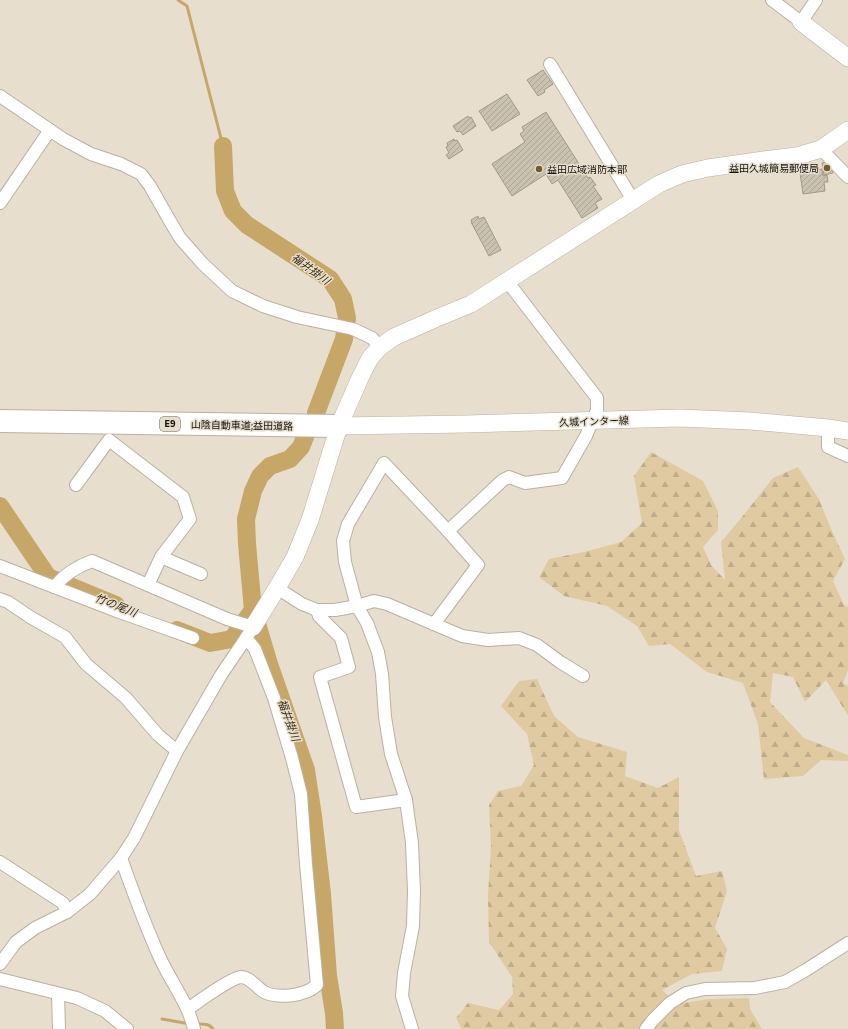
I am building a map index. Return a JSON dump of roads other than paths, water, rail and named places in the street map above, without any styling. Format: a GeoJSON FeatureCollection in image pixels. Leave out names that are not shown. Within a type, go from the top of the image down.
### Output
{"type":"FeatureCollection","features":[{"type":"Feature","properties":{"kind":"highway","name":"山陰自動車道;益田道路"},"geometry":{"type":"LineString","coordinates":[[0,421],[339,426]]}},
{"type":"Feature","properties":{"kind":"street"},"geometry":{"type":"LineString","coordinates":[[772,0],[848,58]]}},
{"type":"Feature","properties":{"kind":"street"},"geometry":{"type":"LineString","coordinates":[[801,22],[816,0]]}},
{"type":"Feature","properties":{"kind":"street"},"geometry":{"type":"LineString","coordinates":[[550,64],[634,200]]}},
{"type":"Feature","properties":{"kind":"street"},"geometry":{"type":"LineString","coordinates":[[0,96],[63,139],[91,154],[121,164],[141,174],[150,186],[180,238],[232,291],[263,306],[290,315],[353,329],[372,338],[380,347]]}},
{"type":"Feature","properties":{"kind":"street"},"geometry":{"type":"LineString","coordinates":[[0,203],[50,130]]}},
{"type":"Feature","properties":{"kind":"street"},"geometry":{"type":"LineString","coordinates":[[0,964],[16,942],[35,928],[67,912],[90,894],[121,858],[134,838],[176,751],[221,675],[250,633],[295,557],[310,520],[339,426],[370,358],[380,347],[394,337],[472,304],[659,184],[682,174],[708,168],[797,156],[822,149],[848,130]]}},
{"type":"Feature","properties":{"kind":"street"},"geometry":{"type":"LineString","coordinates":[[822,149],[848,177]]}},
{"type":"Feature","properties":{"kind":"street"},"geometry":{"type":"LineString","coordinates":[[448,531],[503,480],[509,477],[525,483],[562,478],[586,436],[597,410],[596,398],[507,281]]}},
{"type":"Feature","properties":{"kind":"street","name":"久城インター線"},"geometry":{"type":"LineString","coordinates":[[339,426],[680,418],[750,421],[848,431]]}},
{"type":"Feature","properties":{"kind":"street"},"geometry":{"type":"LineString","coordinates":[[828,428],[828,447],[848,456]]}},
{"type":"Feature","properties":{"kind":"street"},"geometry":{"type":"LineString","coordinates":[[76,485],[109,440],[183,497],[190,519],[161,557],[148,585]]}},
{"type":"Feature","properties":{"kind":"street"},"geometry":{"type":"LineString","coordinates":[[412,1029],[402,996],[404,973],[414,919],[412,843],[406,800],[391,754],[385,717],[382,674],[378,652],[367,623],[357,606],[345,562],[343,541],[348,524],[384,463],[478,565],[434,624]]}},
{"type":"Feature","properties":{"kind":"street"},"geometry":{"type":"LineString","coordinates":[[161,557],[201,574]]}},
{"type":"Feature","properties":{"kind":"street"},"geometry":{"type":"LineString","coordinates":[[54,587],[59,581],[82,565],[92,561],[226,619],[250,633],[254,649],[274,698],[301,794],[317,985],[312,990],[298,995],[276,996],[264,992],[249,980],[241,977],[230,981],[188,1009]]}},
{"type":"Feature","properties":{"kind":"street"},"geometry":{"type":"LineString","coordinates":[[0,566],[114,610],[193,638]]}},
{"type":"Feature","properties":{"kind":"street"},"geometry":{"type":"LineString","coordinates":[[277,588],[302,604],[317,610],[335,610],[374,601],[387,604],[462,636],[488,640],[519,638],[537,645],[560,662],[583,676]]}},
{"type":"Feature","properties":{"kind":"street"},"geometry":{"type":"LineString","coordinates":[[0,599],[8,602],[30,617],[65,637],[86,664],[126,698],[158,735],[176,751]]}},
{"type":"Feature","properties":{"kind":"street"},"geometry":{"type":"LineString","coordinates":[[317,610],[319,616],[341,638],[348,667],[320,677],[356,807],[406,800]]}},
{"type":"Feature","properties":{"kind":"street"},"geometry":{"type":"LineString","coordinates":[[121,858],[160,959],[188,1009],[194,1029]]}},
{"type":"Feature","properties":{"kind":"street"},"geometry":{"type":"LineString","coordinates":[[0,862],[63,903],[67,912]]}},
{"type":"Feature","properties":{"kind":"street"},"geometry":{"type":"LineString","coordinates":[[646,1029],[670,1003],[686,993],[705,989],[755,988],[785,982],[848,942]]}},
{"type":"Feature","properties":{"kind":"street"},"geometry":{"type":"LineString","coordinates":[[0,979],[77,998],[105,1011],[127,1029]]}},
{"type":"Feature","properties":{"kind":"street"},"geometry":{"type":"LineString","coordinates":[[58,994],[59,1029]]}},
{"type":"Feature","properties":{"kind":"waterway"},"geometry":{"type":"LineString","coordinates":[[178,0],[187,6],[223,146]]}},
{"type":"Feature","properties":{"kind":"waterway","name":"福井掛川"},"geometry":{"type":"LineString","coordinates":[[223,146],[225,191],[233,211],[247,225],[330,279],[343,299],[347,318],[344,339],[316,413]]}},
{"type":"Feature","properties":{"kind":"waterway","name":"福井掛川"},"geometry":{"type":"LineString","coordinates":[[305,437],[301,447],[290,459],[270,466],[260,476],[253,491],[246,519],[247,544],[253,610],[269,664],[306,770],[322,894],[328,976],[335,1029]]}},
{"type":"Feature","properties":{"kind":"waterway","name":"竹の尾川"},"geometry":{"type":"LineString","coordinates":[[0,506],[48,577],[116,605]]}},
{"type":"Feature","properties":{"kind":"waterway","name":"竹の尾川"},"geometry":{"type":"LineString","coordinates":[[177,630],[210,643],[232,639],[253,610]]}},
{"type":"Feature","properties":{"kind":"waterway"},"geometry":{"type":"LineString","coordinates":[[162,1019],[190,1024]]}},
{"type":"Feature","properties":{"kind":"waterway"},"geometry":{"type":"LineString","coordinates":[[196,1024],[207,1025],[213,1029]]}},
{"type":"Feature","properties":{"kind":"place","name":"益田久城簡易郵便局"},"geometry":{"type":"Point","coordinates":[827,168]}},
{"type":"Feature","properties":{"kind":"place","name":"益田広域消防本部"},"geometry":{"type":"Point","coordinates":[539,169]}}]}
